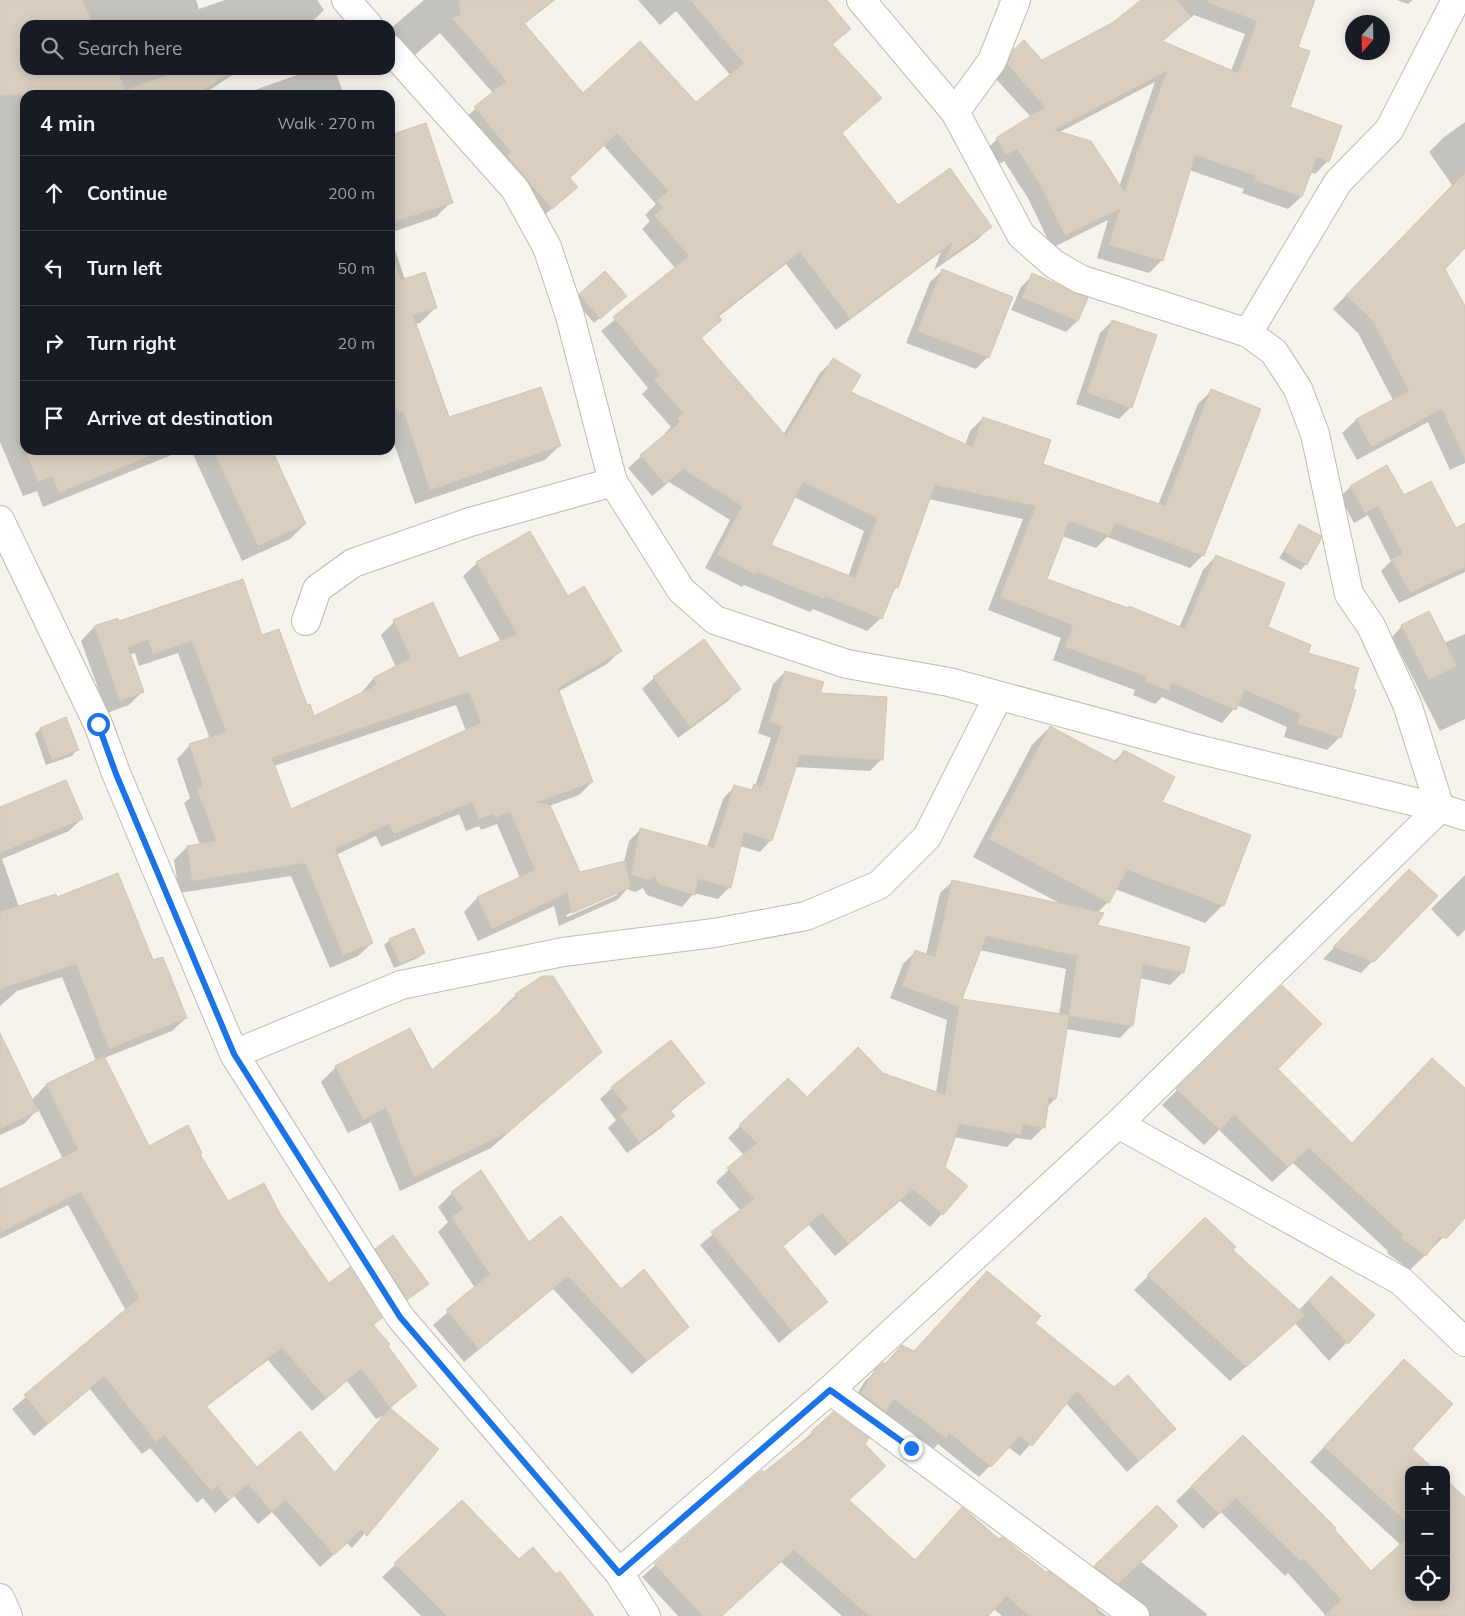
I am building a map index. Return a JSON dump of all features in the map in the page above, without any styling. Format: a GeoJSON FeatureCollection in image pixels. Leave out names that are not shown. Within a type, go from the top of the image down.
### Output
{"type":"FeatureCollection","features":[{"type":"Feature","properties":{"kind":"street"},"geometry":{"type":"LineString","coordinates":[[346,0],[364,20]]}},
{"type":"Feature","properties":{"kind":"street"},"geometry":{"type":"LineString","coordinates":[[861,0],[955,112],[1021,235],[1054,264],[1080,279],[1248,333],[1274,352],[1298,389],[1315,434],[1349,594],[1371,626],[1407,704],[1440,808]]}},
{"type":"Feature","properties":{"kind":"street"},"geometry":{"type":"LineString","coordinates":[[955,112],[992,61],[1016,0]]}},
{"type":"Feature","properties":{"kind":"street"},"geometry":{"type":"LineString","coordinates":[[1248,333],[1338,182],[1389,130],[1456,0]]}},
{"type":"Feature","properties":{"kind":"street"},"geometry":{"type":"LineString","coordinates":[[395,55],[515,189],[547,248],[570,316],[613,482],[681,590],[715,620],[847,664],[950,682],[998,697],[1058,710],[1189,747],[1440,808],[1465,816]]}},
{"type":"Feature","properties":{"kind":"street"},"geometry":{"type":"LineString","coordinates":[[306,621],[317,589],[353,563],[470,522],[613,482]]}},
{"type":"Feature","properties":{"kind":"street"},"geometry":{"type":"LineString","coordinates":[[0,520],[98,724],[116,774],[234,1054],[400,1317],[619,1573],[646,1616]]}},
{"type":"Feature","properties":{"kind":"street"},"geometry":{"type":"LineString","coordinates":[[234,1054],[401,985],[563,952],[714,933],[806,916],[879,885],[927,838],[998,697]]}},
{"type":"Feature","properties":{"kind":"street"},"geometry":{"type":"LineString","coordinates":[[619,1573],[830,1390],[1118,1124],[1440,808]]}},
{"type":"Feature","properties":{"kind":"street"},"geometry":{"type":"LineString","coordinates":[[1118,1124],[1401,1281],[1465,1342]]}},
{"type":"Feature","properties":{"kind":"street"},"geometry":{"type":"LineString","coordinates":[[830,1390],[1136,1616]]}},
{"type":"Feature","properties":{"kind":"street"},"geometry":{"type":"LineString","coordinates":[[0,1598],[8,1616]]}},
{"type":"Feature","properties":{"kind":"building"},"geometry":{"type":"Polygon","coordinates":[[[0,0],[82,0],[92,20],[20,20],[20,75],[119,75],[126,90],[20,90],[20,95],[0,95],[0,0]]]}},
{"type":"Feature","properties":{"kind":"building"},"geometry":{"type":"Polygon","coordinates":[[[458,0],[553,0],[524,23],[583,93],[640,41],[696,102],[744,63],[690,0],[827,0],[851,29],[832,44],[882,98],[842,133],[898,205],[950,168],[992,227],[945,260],[953,242],[850,318],[800,252],[718,315],[722,320],[701,338],[786,436],[833,358],[861,375],[851,392],[972,447],[983,417],[1051,440],[1043,464],[1165,506],[1211,389],[1261,409],[1204,556],[1115,523],[1110,536],[1069,521],[1047,579],[1128,608],[1129,606],[1185,629],[1216,555],[1285,583],[1268,627],[1311,645],[1308,653],[1359,668],[1353,689],[1356,690],[1341,738],[1297,724],[1300,714],[1245,690],[1236,710],[1172,683],[1169,691],[1145,682],[1147,677],[1065,647],[1073,625],[1000,597],[1036,506],[935,485],[898,588],[895,587],[882,619],[825,596],[824,599],[757,572],[756,575],[717,555],[742,506],[683,469],[665,484],[640,455],[680,422],[677,419],[683,413],[654,380],[660,375],[613,317],[689,256],[654,215],[663,208],[657,201],[668,191],[617,133],[570,178],[578,187],[552,209],[507,156],[511,152],[474,107],[506,81],[452,18],[461,15],[458,0]],[[803,482],[771,545],[855,578],[877,518],[803,482]]]}},
{"type":"Feature","properties":{"kind":"building"},"geometry":{"type":"Polygon","coordinates":[[[1141,0],[1177,0],[1191,17],[1162,41],[1238,73],[1257,21],[1209,3],[1209,0],[1315,0],[1298,47],[1310,51],[1290,107],[1342,126],[1329,162],[1317,157],[1302,197],[1254,180],[1256,176],[1195,155],[1163,261],[1109,245],[1120,209],[1065,236],[1040,185],[1017,149],[1006,155],[996,138],[1045,107],[1007,64],[1013,50],[1024,40],[1042,60],[1112,23],[1141,0]],[[1167,71],[1054,130],[1091,141],[1125,193],[1136,155],[1167,71]]]}},
{"type":"Feature","properties":{"kind":"building"},"geometry":{"type":"Polygon","coordinates":[[[168,75],[226,75],[204,90],[126,90],[168,75]]]}},
{"type":"Feature","properties":{"kind":"building"},"geometry":{"type":"Polygon","coordinates":[[[426,123],[453,203],[395,221],[395,133],[426,123]]]}},
{"type":"Feature","properties":{"kind":"building"},"geometry":{"type":"Polygon","coordinates":[[[1465,173],[1465,248],[1445,269],[1465,306],[1465,460],[1442,409],[1371,447],[1356,419],[1409,391],[1372,320],[1346,295],[1465,173]]]}},
{"type":"Feature","properties":{"kind":"building"},"geometry":{"type":"Polygon","coordinates":[[[395,264],[401,280],[425,272],[437,308],[413,315],[449,417],[541,387],[561,446],[430,490],[403,411],[398,413],[395,405],[395,264]]]}},
{"type":"Feature","properties":{"kind":"building"},"geometry":{"type":"Polygon","coordinates":[[[942,269],[1013,297],[989,358],[917,331],[942,269]]]}},
{"type":"Feature","properties":{"kind":"building"},"geometry":{"type":"Polygon","coordinates":[[[605,271],[627,296],[600,319],[579,294],[605,271]]]}},
{"type":"Feature","properties":{"kind":"building"},"geometry":{"type":"Polygon","coordinates":[[[1032,273],[1088,298],[1078,321],[1022,298],[1032,273]]]}},
{"type":"Feature","properties":{"kind":"building"},"geometry":{"type":"Polygon","coordinates":[[[1112,320],[1157,335],[1132,408],[1087,393],[1112,320]]]}},
{"type":"Feature","properties":{"kind":"building"},"geometry":{"type":"Polygon","coordinates":[[[27,455],[151,455],[59,493],[52,476],[38,482],[27,455]]]}},
{"type":"Feature","properties":{"kind":"building"},"geometry":{"type":"Polygon","coordinates":[[[215,455],[274,455],[306,524],[258,546],[215,455]]]}},
{"type":"Feature","properties":{"kind":"building"},"geometry":{"type":"Polygon","coordinates":[[[1387,465],[1404,495],[1431,481],[1456,528],[1465,523],[1465,567],[1410,593],[1391,559],[1403,554],[1378,506],[1365,513],[1350,486],[1387,465]]]}},
{"type":"Feature","properties":{"kind":"building"},"geometry":{"type":"Polygon","coordinates":[[[1299,524],[1321,536],[1307,565],[1284,552],[1299,524]]]}},
{"type":"Feature","properties":{"kind":"building"},"geometry":{"type":"Polygon","coordinates":[[[530,531],[568,596],[584,586],[622,651],[558,688],[593,782],[538,802],[550,805],[580,872],[625,861],[631,887],[572,913],[567,893],[492,929],[477,897],[535,870],[510,812],[495,818],[493,814],[479,819],[472,802],[394,834],[389,824],[335,849],[373,943],[343,955],[305,863],[192,881],[187,846],[216,841],[197,789],[203,786],[189,744],[226,732],[192,641],[153,654],[148,640],[128,647],[144,692],[120,701],[94,626],[118,618],[119,621],[243,579],[262,635],[279,629],[307,705],[310,704],[314,716],[377,685],[373,678],[411,658],[393,620],[433,602],[459,658],[517,634],[476,562],[530,531]],[[469,692],[272,758],[291,809],[481,723],[469,692]]]}},
{"type":"Feature","properties":{"kind":"building"},"geometry":{"type":"Polygon","coordinates":[[[1429,611],[1457,666],[1429,680],[1401,625],[1429,611]]]}},
{"type":"Feature","properties":{"kind":"building"},"geometry":{"type":"Polygon","coordinates":[[[704,639],[741,689],[690,727],[653,677],[704,639]]]}},
{"type":"Feature","properties":{"kind":"building"},"geometry":{"type":"Polygon","coordinates":[[[785,671],[824,682],[820,693],[887,697],[883,760],[800,755],[772,841],[744,832],[731,888],[698,879],[695,895],[658,884],[655,877],[647,880],[631,875],[640,828],[714,848],[734,785],[752,790],[754,784],[762,787],[782,726],[769,722],[785,671]]]}},
{"type":"Feature","properties":{"kind":"building"},"geometry":{"type":"Polygon","coordinates":[[[66,717],[79,750],[52,760],[40,728],[66,717]]]}},
{"type":"Feature","properties":{"kind":"building"},"geometry":{"type":"Polygon","coordinates":[[[1050,726],[1117,762],[1124,750],[1175,777],[1162,802],[1251,835],[1224,906],[1127,870],[1109,903],[989,839],[1050,726]]]}},
{"type":"Feature","properties":{"kind":"building"},"geometry":{"type":"Polygon","coordinates":[[[66,780],[83,819],[0,853],[0,807],[66,780]]]}},
{"type":"Feature","properties":{"kind":"building"},"geometry":{"type":"Polygon","coordinates":[[[1409,869],[1438,896],[1374,962],[1333,947],[1409,869]]]}},
{"type":"Feature","properties":{"kind":"building"},"geometry":{"type":"Polygon","coordinates":[[[118,873],[153,960],[163,957],[187,1018],[109,1049],[76,964],[0,989],[0,912],[56,894],[57,897],[118,873]]]}},
{"type":"Feature","properties":{"kind":"building"},"geometry":{"type":"Polygon","coordinates":[[[952,880],[1104,913],[1097,925],[1190,947],[1184,973],[1143,964],[1133,1026],[1069,1016],[1056,1099],[1049,1098],[1045,1128],[1023,1124],[1021,1135],[960,1124],[945,1167],[968,1186],[943,1215],[913,1189],[848,1244],[822,1213],[783,1246],[828,1302],[792,1331],[711,1232],[754,1199],[727,1168],[757,1143],[739,1125],[788,1078],[807,1097],[858,1047],[883,1073],[945,1095],[959,1007],[902,986],[915,950],[935,957],[952,880]],[[986,936],[962,999],[1069,1015],[1077,956],[986,936]]]}},
{"type":"Feature","properties":{"kind":"building"},"geometry":{"type":"Polygon","coordinates":[[[414,928],[425,953],[400,964],[389,939],[414,928]]]}},
{"type":"Feature","properties":{"kind":"building"},"geometry":{"type":"Polygon","coordinates":[[[542,976],[553,976],[602,1052],[507,1133],[414,1177],[386,1108],[363,1120],[335,1066],[410,1028],[432,1070],[517,997],[515,994],[542,976]]]}},
{"type":"Feature","properties":{"kind":"building"},"geometry":{"type":"Polygon","coordinates":[[[1282,985],[1322,1024],[1278,1069],[1352,1143],[1432,1058],[1465,1088],[1465,1218],[1447,1238],[1439,1237],[1426,1256],[1401,1238],[1403,1235],[1309,1148],[1288,1167],[1234,1115],[1220,1130],[1176,1089],[1282,985]]]}},
{"type":"Feature","properties":{"kind":"building"},"geometry":{"type":"Polygon","coordinates":[[[0,1033],[38,1111],[0,1129],[0,1033]]]}},
{"type":"Feature","properties":{"kind":"building"},"geometry":{"type":"Polygon","coordinates":[[[671,1040],[705,1083],[670,1110],[675,1116],[639,1142],[619,1115],[628,1109],[611,1087],[671,1040]]]}},
{"type":"Feature","properties":{"kind":"building"},"geometry":{"type":"Polygon","coordinates":[[[104,1056],[149,1146],[188,1125],[202,1153],[200,1154],[228,1201],[264,1183],[280,1214],[329,1283],[350,1267],[382,1318],[373,1325],[390,1344],[388,1346],[417,1386],[390,1407],[361,1369],[326,1398],[282,1348],[206,1406],[257,1467],[300,1431],[335,1473],[390,1408],[439,1449],[367,1536],[361,1530],[334,1555],[286,1500],[272,1512],[248,1484],[229,1500],[217,1486],[211,1491],[164,1435],[156,1442],[104,1376],[48,1424],[24,1395],[139,1298],[81,1192],[0,1233],[0,1189],[78,1150],[46,1084],[104,1056]]]}},
{"type":"Feature","properties":{"kind":"building"},"geometry":{"type":"Polygon","coordinates":[[[481,1170],[529,1242],[561,1216],[621,1289],[644,1269],[689,1327],[647,1361],[568,1276],[479,1349],[446,1310],[490,1274],[451,1217],[463,1209],[451,1192],[481,1170]]]}},
{"type":"Feature","properties":{"kind":"building"},"geometry":{"type":"Polygon","coordinates":[[[1205,1217],[1236,1247],[1233,1250],[1305,1315],[1246,1367],[1147,1275],[1205,1217]]]}},
{"type":"Feature","properties":{"kind":"building"},"geometry":{"type":"Polygon","coordinates":[[[393,1235],[429,1284],[407,1300],[375,1249],[393,1235]]]}},
{"type":"Feature","properties":{"kind":"building"},"geometry":{"type":"Polygon","coordinates":[[[987,1271],[1041,1316],[1035,1323],[1114,1387],[1128,1375],[1176,1429],[1139,1461],[1077,1391],[1032,1446],[1020,1436],[991,1467],[949,1433],[946,1438],[894,1399],[886,1412],[861,1393],[876,1368],[883,1363],[885,1364],[902,1345],[914,1351],[987,1271]]]}},
{"type":"Feature","properties":{"kind":"building"},"geometry":{"type":"Polygon","coordinates":[[[1331,1276],[1375,1315],[1348,1344],[1308,1301],[1331,1276]]]}},
{"type":"Feature","properties":{"kind":"building"},"geometry":{"type":"Polygon","coordinates":[[[1404,1359],[1453,1404],[1412,1449],[1431,1466],[1405,1466],[1405,1520],[1324,1447],[1404,1359]]]}},
{"type":"Feature","properties":{"kind":"building"},"geometry":{"type":"Polygon","coordinates":[[[833,1412],[869,1438],[865,1444],[886,1466],[849,1500],[915,1560],[962,1507],[999,1539],[1002,1537],[1046,1572],[1048,1571],[1098,1608],[1095,1611],[1101,1616],[1029,1616],[1007,1596],[988,1616],[869,1616],[794,1550],[722,1616],[703,1616],[654,1564],[762,1470],[764,1472],[813,1434],[811,1432],[833,1412]]]}},
{"type":"Feature","properties":{"kind":"building"},"geometry":{"type":"Polygon","coordinates":[[[1243,1435],[1336,1528],[1334,1529],[1371,1571],[1405,1540],[1405,1601],[1450,1601],[1450,1484],[1465,1497],[1465,1616],[1324,1616],[1341,1600],[1304,1559],[1301,1562],[1236,1498],[1219,1514],[1191,1486],[1243,1435]]]}},
{"type":"Feature","properties":{"kind":"building"},"geometry":{"type":"Polygon","coordinates":[[[462,1500],[519,1559],[533,1547],[556,1574],[560,1571],[594,1616],[447,1616],[394,1563],[462,1500]]]}},
{"type":"Feature","properties":{"kind":"building"},"geometry":{"type":"Polygon","coordinates":[[[1157,1505],[1178,1526],[1118,1584],[1094,1566],[1157,1505]]]}},
{"type":"Feature","properties":{"kind":"route"},"geometry":{"type":"LineString","coordinates":[[98,724],[116,774],[234,1054],[400,1317],[619,1573],[830,1390],[911,1448]]}}]}
